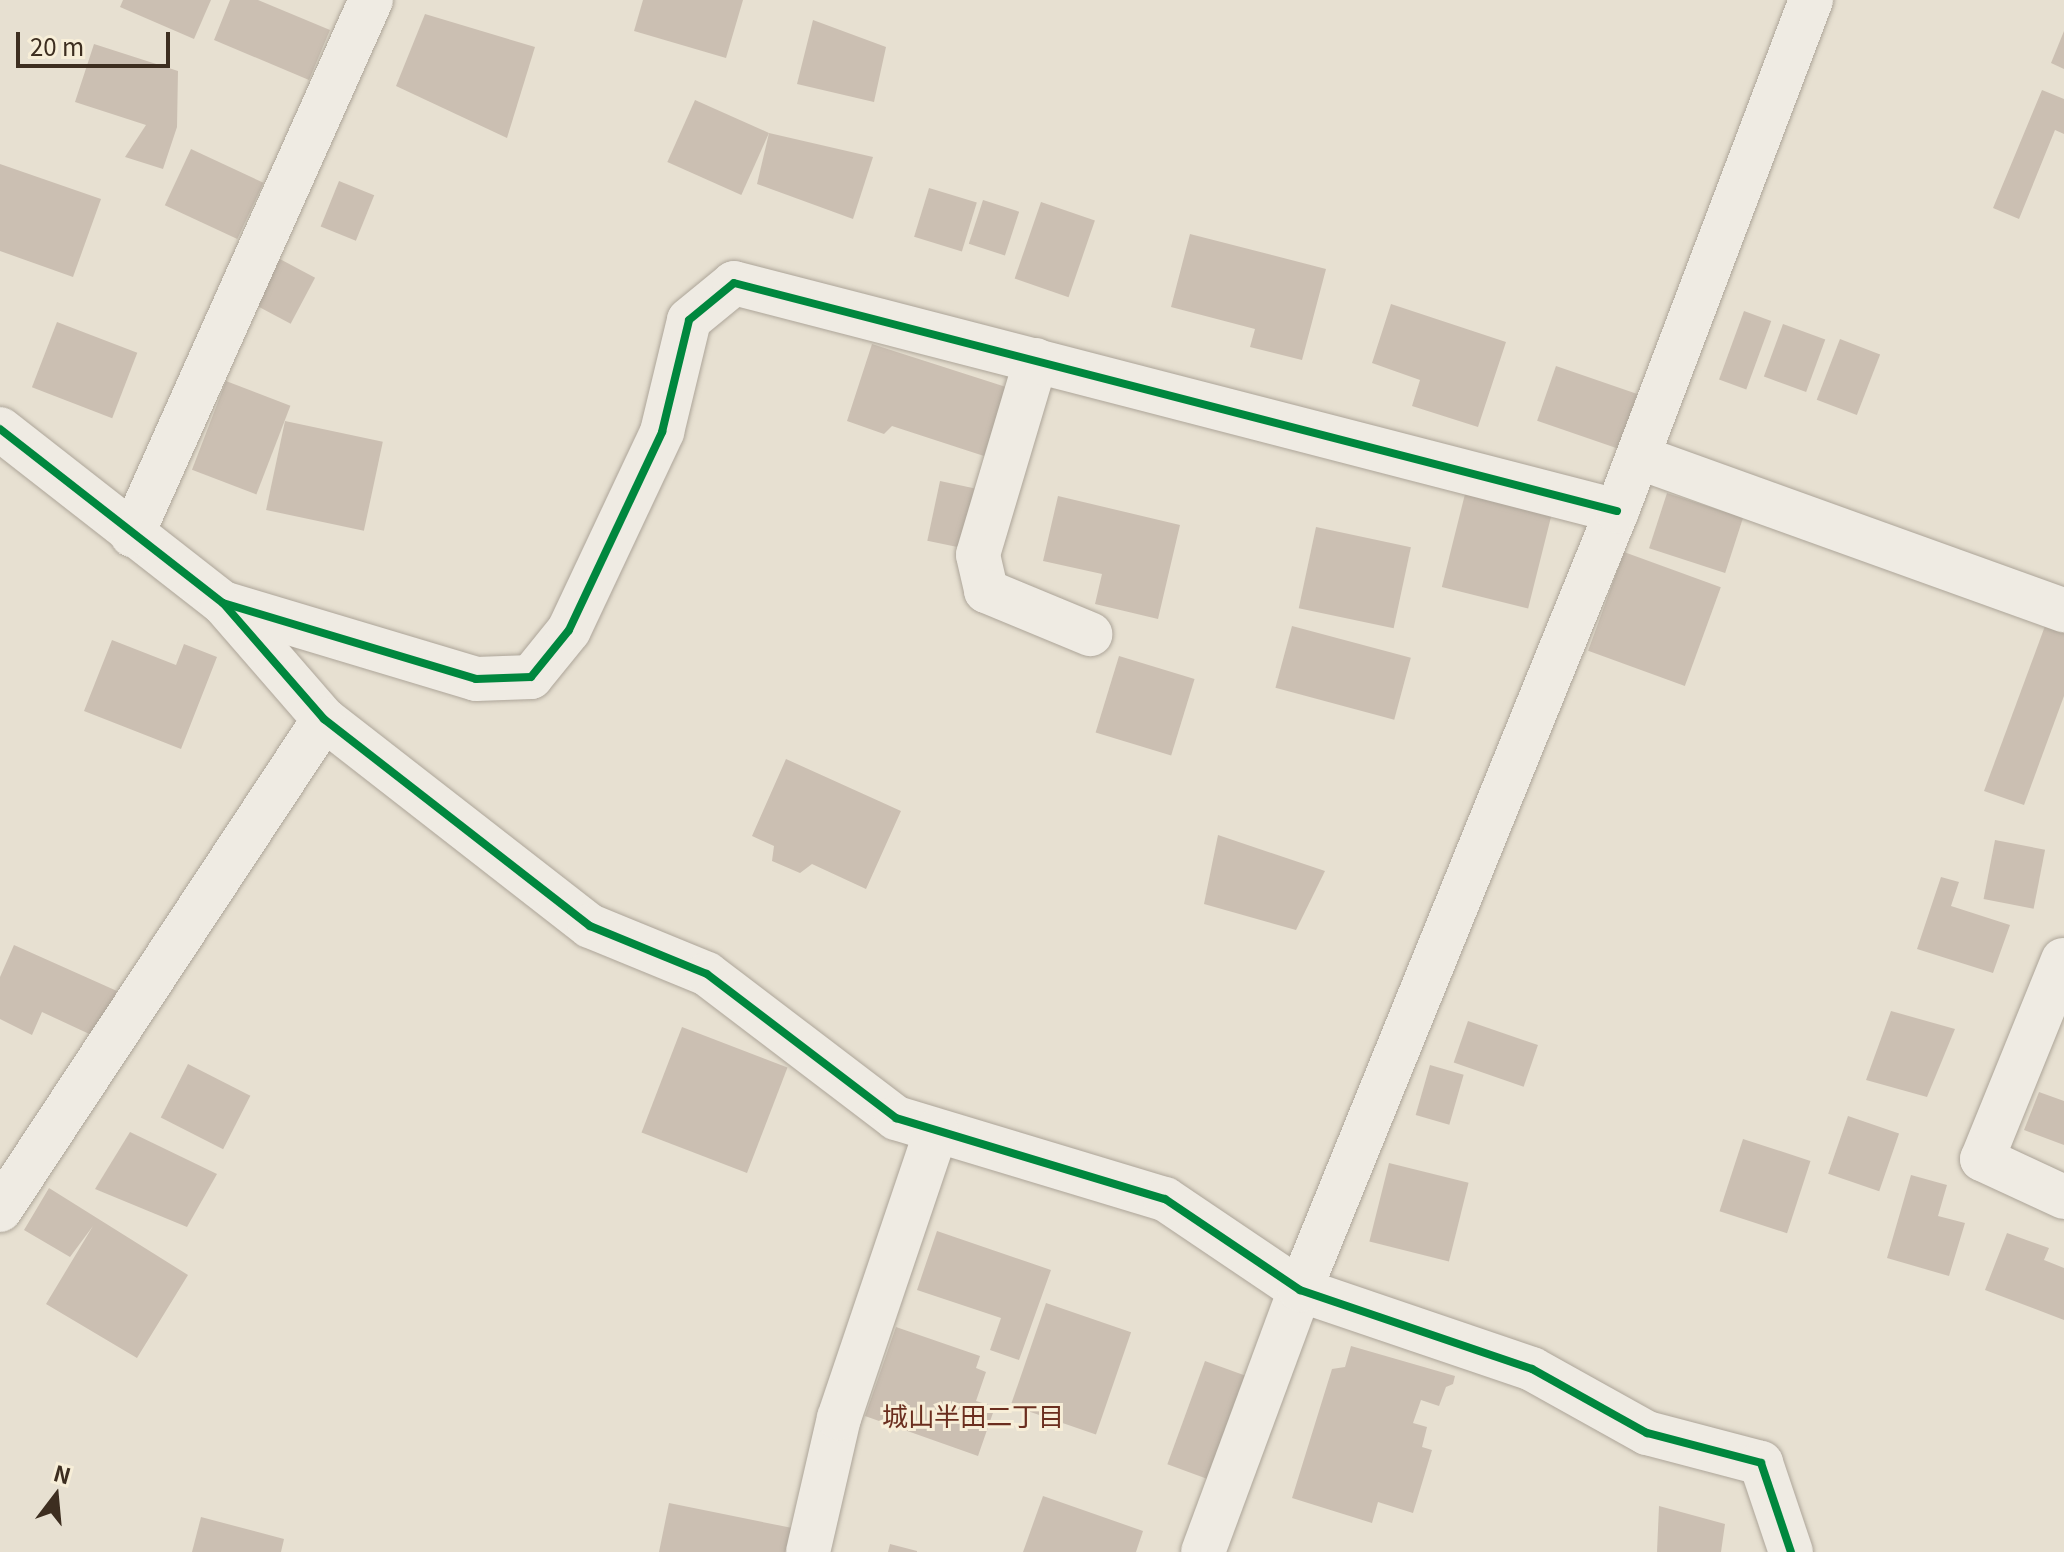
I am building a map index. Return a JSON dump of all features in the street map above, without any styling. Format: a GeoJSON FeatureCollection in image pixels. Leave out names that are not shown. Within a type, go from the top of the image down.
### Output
{"type":"FeatureCollection","features":[{"type":"Feature","properties":{"kind":"street"},"geometry":{"type":"LineString","coordinates":[[132,535],[371,0]]}},
{"type":"Feature","properties":{"kind":"street"},"geometry":{"type":"LineString","coordinates":[[1203,1552],[1300,1290],[1617,511],[1811,0]]}},
{"type":"Feature","properties":{"kind":"street"},"geometry":{"type":"LineString","coordinates":[[223,603],[476,679],[531,677],[569,630],[662,432],[689,320],[734,283],[1617,511]]}},
{"type":"Feature","properties":{"kind":"street"},"geometry":{"type":"LineString","coordinates":[[1036,360],[978,555],[986,591],[1090,634]]}},
{"type":"Feature","properties":{"kind":"street"},"geometry":{"type":"LineString","coordinates":[[0,429],[223,603],[324,719],[590,926],[707,974],[896,1118],[1165,1199],[1300,1290],[1532,1369],[1647,1433],[1761,1463],[1791,1552]]}},
{"type":"Feature","properties":{"kind":"street"},"geometry":{"type":"LineString","coordinates":[[1638,457],[2064,610]]}},
{"type":"Feature","properties":{"kind":"street"},"geometry":{"type":"LineString","coordinates":[[0,1210],[324,719]]}},
{"type":"Feature","properties":{"kind":"street"},"geometry":{"type":"LineString","coordinates":[[2063,960],[1982,1159],[2064,1197]]}},
{"type":"Feature","properties":{"kind":"street"},"geometry":{"type":"LineString","coordinates":[[808,1552],[839,1418],[936,1131]]}},
{"type":"Feature","properties":{"kind":"building"},"geometry":{"type":"Polygon","coordinates":[[[123,0],[211,0],[194,39],[120,7],[123,0]]]}},
{"type":"Feature","properties":{"kind":"building"},"geometry":{"type":"Polygon","coordinates":[[[230,0],[258,0],[330,30],[309,80],[214,40],[230,0]]]}},
{"type":"Feature","properties":{"kind":"building"},"geometry":{"type":"Polygon","coordinates":[[[643,0],[743,0],[726,58],[634,31],[643,0]]]}},
{"type":"Feature","properties":{"kind":"building"},"geometry":{"type":"Polygon","coordinates":[[[425,14],[535,47],[507,138],[396,86],[425,14]]]}},
{"type":"Feature","properties":{"kind":"building"},"geometry":{"type":"Polygon","coordinates":[[[813,20],[886,47],[874,102],[797,84],[813,20]]]}},
{"type":"Feature","properties":{"kind":"building"},"geometry":{"type":"Polygon","coordinates":[[[2064,31],[2064,69],[2051,63],[2064,31]]]}},
{"type":"Feature","properties":{"kind":"building"},"geometry":{"type":"Polygon","coordinates":[[[94,44],[178,71],[177,127],[163,169],[125,157],[146,125],[75,102],[94,44]]]}},
{"type":"Feature","properties":{"kind":"building"},"geometry":{"type":"Polygon","coordinates":[[[2042,90],[2064,99],[2064,134],[2055,130],[2019,219],[1993,208],[2042,90]]]}},
{"type":"Feature","properties":{"kind":"building"},"geometry":{"type":"Polygon","coordinates":[[[695,100],[769,133],[741,195],[667,162],[695,100]]]}},
{"type":"Feature","properties":{"kind":"building"},"geometry":{"type":"Polygon","coordinates":[[[769,133],[873,157],[853,219],[757,184],[769,133]]]}},
{"type":"Feature","properties":{"kind":"building"},"geometry":{"type":"Polygon","coordinates":[[[191,149],[264,183],[237,239],[165,205],[191,149]]]}},
{"type":"Feature","properties":{"kind":"building"},"geometry":{"type":"Polygon","coordinates":[[[0,164],[101,199],[73,277],[0,251],[0,164]]]}},
{"type":"Feature","properties":{"kind":"building"},"geometry":{"type":"Polygon","coordinates":[[[339,181],[374,195],[356,241],[321,226],[339,181]]]}},
{"type":"Feature","properties":{"kind":"building"},"geometry":{"type":"Polygon","coordinates":[[[929,188],[977,203],[962,251],[914,237],[929,188]]]}},
{"type":"Feature","properties":{"kind":"building"},"geometry":{"type":"Polygon","coordinates":[[[983,200],[1019,212],[1005,255],[969,244],[983,200]]]}},
{"type":"Feature","properties":{"kind":"building"},"geometry":{"type":"Polygon","coordinates":[[[1041,202],[1095,221],[1069,297],[1015,279],[1041,202]]]}},
{"type":"Feature","properties":{"kind":"building"},"geometry":{"type":"Polygon","coordinates":[[[1190,234],[1326,269],[1302,360],[1250,347],[1255,329],[1171,307],[1190,234]]]}},
{"type":"Feature","properties":{"kind":"building"},"geometry":{"type":"Polygon","coordinates":[[[278,258],[315,278],[291,324],[254,304],[278,258]]]}},
{"type":"Feature","properties":{"kind":"building"},"geometry":{"type":"Polygon","coordinates":[[[1391,304],[1506,342],[1478,427],[1412,406],[1420,380],[1372,363],[1391,304]]]}},
{"type":"Feature","properties":{"kind":"building"},"geometry":{"type":"Polygon","coordinates":[[[1744,311],[1771,321],[1746,390],[1719,380],[1744,311]]]}},
{"type":"Feature","properties":{"kind":"building"},"geometry":{"type":"Polygon","coordinates":[[[57,322],[137,353],[112,418],[32,387],[57,322]]]}},
{"type":"Feature","properties":{"kind":"building"},"geometry":{"type":"Polygon","coordinates":[[[1783,324],[1825,339],[1806,392],[1764,377],[1783,324]]]}},
{"type":"Feature","properties":{"kind":"building"},"geometry":{"type":"Polygon","coordinates":[[[1840,339],[1880,354],[1857,415],[1817,400],[1840,339]]]}},
{"type":"Feature","properties":{"kind":"building"},"geometry":{"type":"Polygon","coordinates":[[[872,344],[1006,387],[984,456],[892,426],[884,434],[847,421],[872,344]]]}},
{"type":"Feature","properties":{"kind":"building"},"geometry":{"type":"Polygon","coordinates":[[[1556,366],[1637,394],[1618,449],[1537,421],[1556,366]]]}},
{"type":"Feature","properties":{"kind":"building"},"geometry":{"type":"Polygon","coordinates":[[[226,381],[290,406],[256,494],[192,470],[226,381]]]}},
{"type":"Feature","properties":{"kind":"building"},"geometry":{"type":"Polygon","coordinates":[[[285,421],[383,442],[364,531],[266,510],[285,421]]]}},
{"type":"Feature","properties":{"kind":"building"},"geometry":{"type":"Polygon","coordinates":[[[940,481],[982,490],[969,550],[927,541],[940,481]]]}},
{"type":"Feature","properties":{"kind":"building"},"geometry":{"type":"Polygon","coordinates":[[[1466,490],[1552,512],[1528,609],[1442,587],[1466,490]]]}},
{"type":"Feature","properties":{"kind":"building"},"geometry":{"type":"Polygon","coordinates":[[[1667,493],[1743,518],[1725,573],[1649,548],[1667,493]]]}},
{"type":"Feature","properties":{"kind":"building"},"geometry":{"type":"Polygon","coordinates":[[[1058,496],[1180,525],[1158,619],[1095,604],[1102,574],[1043,561],[1058,496]]]}},
{"type":"Feature","properties":{"kind":"building"},"geometry":{"type":"Polygon","coordinates":[[[1316,527],[1411,547],[1394,628],[1299,608],[1316,527]]]}},
{"type":"Feature","properties":{"kind":"building"},"geometry":{"type":"Polygon","coordinates":[[[1624,552],[1721,587],[1685,686],[1588,651],[1624,552]]]}},
{"type":"Feature","properties":{"kind":"building"},"geometry":{"type":"Polygon","coordinates":[[[1292,626],[1411,658],[1394,720],[1275,688],[1292,626]]]}},
{"type":"Feature","properties":{"kind":"building"},"geometry":{"type":"Polygon","coordinates":[[[2045,626],[2064,633],[2064,696],[2024,805],[1984,791],[2045,626]]]}},
{"type":"Feature","properties":{"kind":"building"},"geometry":{"type":"Polygon","coordinates":[[[112,640],[176,665],[184,644],[217,657],[181,749],[84,711],[112,640]]]}},
{"type":"Feature","properties":{"kind":"building"},"geometry":{"type":"Polygon","coordinates":[[[1119,656],[1195,679],[1171,756],[1096,733],[1119,656]]]}},
{"type":"Feature","properties":{"kind":"building"},"geometry":{"type":"Polygon","coordinates":[[[786,759],[901,811],[866,889],[812,864],[800,873],[772,861],[774,846],[752,836],[786,759]]]}},
{"type":"Feature","properties":{"kind":"building"},"geometry":{"type":"Polygon","coordinates":[[[1218,835],[1325,871],[1296,930],[1204,904],[1218,835]]]}},
{"type":"Feature","properties":{"kind":"building"},"geometry":{"type":"Polygon","coordinates":[[[1995,840],[2045,850],[2034,909],[1984,899],[1995,840]]]}},
{"type":"Feature","properties":{"kind":"building"},"geometry":{"type":"Polygon","coordinates":[[[1941,877],[1959,882],[1951,906],[2010,925],[1993,973],[1917,949],[1941,877]]]}},
{"type":"Feature","properties":{"kind":"building"},"geometry":{"type":"Polygon","coordinates":[[[14,945],[117,991],[98,1038],[42,1012],[32,1035],[0,1019],[0,977],[14,945]]]}},
{"type":"Feature","properties":{"kind":"building"},"geometry":{"type":"Polygon","coordinates":[[[1891,1011],[1955,1029],[1927,1097],[1866,1080],[1891,1011]]]}},
{"type":"Feature","properties":{"kind":"building"},"geometry":{"type":"Polygon","coordinates":[[[1468,1021],[1538,1045],[1524,1087],[1454,1063],[1468,1021]]]}},
{"type":"Feature","properties":{"kind":"building"},"geometry":{"type":"Polygon","coordinates":[[[682,1027],[787,1067],[747,1173],[642,1132],[682,1027]]]}},
{"type":"Feature","properties":{"kind":"building"},"geometry":{"type":"Polygon","coordinates":[[[188,1064],[250,1096],[223,1149],[161,1117],[188,1064]]]}},
{"type":"Feature","properties":{"kind":"building"},"geometry":{"type":"Polygon","coordinates":[[[1430,1065],[1464,1075],[1449,1125],[1416,1115],[1430,1065]]]}},
{"type":"Feature","properties":{"kind":"building"},"geometry":{"type":"Polygon","coordinates":[[[2039,1092],[2064,1101],[2064,1145],[2024,1130],[2039,1092]]]}},
{"type":"Feature","properties":{"kind":"building"},"geometry":{"type":"Polygon","coordinates":[[[1848,1116],[1899,1134],[1879,1191],[1828,1174],[1848,1116]]]}},
{"type":"Feature","properties":{"kind":"building"},"geometry":{"type":"Polygon","coordinates":[[[130,1132],[217,1174],[187,1227],[95,1189],[130,1132]]]}},
{"type":"Feature","properties":{"kind":"building"},"geometry":{"type":"Polygon","coordinates":[[[1743,1139],[1811,1161],[1787,1233],[1720,1211],[1743,1139]]]}},
{"type":"Feature","properties":{"kind":"building"},"geometry":{"type":"Polygon","coordinates":[[[1389,1163],[1469,1183],[1449,1261],[1369,1242],[1389,1163]]]}},
{"type":"Feature","properties":{"kind":"building"},"geometry":{"type":"Polygon","coordinates":[[[1911,1175],[1947,1185],[1938,1216],[1965,1223],[1949,1276],[1887,1258],[1911,1175]]]}},
{"type":"Feature","properties":{"kind":"building"},"geometry":{"type":"Polygon","coordinates":[[[49,1188],[188,1275],[137,1358],[46,1304],[93,1226],[70,1257],[24,1230],[49,1188]]]}},
{"type":"Feature","properties":{"kind":"building"},"geometry":{"type":"Polygon","coordinates":[[[937,1231],[1051,1270],[1019,1360],[990,1350],[1001,1318],[917,1290],[937,1231]]]}},
{"type":"Feature","properties":{"kind":"building"},"geometry":{"type":"Polygon","coordinates":[[[2007,1233],[2049,1248],[2044,1260],[2064,1268],[2064,1320],[1985,1290],[2007,1233]]]}},
{"type":"Feature","properties":{"kind":"building"},"geometry":{"type":"Polygon","coordinates":[[[1046,1303],[1131,1332],[1096,1434],[1011,1405],[1046,1303]]]}},
{"type":"Feature","properties":{"kind":"building"},"geometry":{"type":"Polygon","coordinates":[[[896,1327],[980,1356],[976,1368],[986,1372],[976,1401],[995,1407],[978,1456],[865,1416],[896,1327]]]}},
{"type":"Feature","properties":{"kind":"building"},"geometry":{"type":"Polygon","coordinates":[[[1351,1346],[1455,1376],[1453,1384],[1446,1387],[1439,1406],[1421,1400],[1413,1423],[1427,1427],[1422,1447],[1432,1450],[1413,1513],[1378,1502],[1372,1523],[1292,1498],[1332,1369],[1345,1367],[1351,1346]]]}},
{"type":"Feature","properties":{"kind":"building"},"geometry":{"type":"Polygon","coordinates":[[[1205,1361],[1257,1380],[1219,1483],[1167,1464],[1205,1361]]]}},
{"type":"Feature","properties":{"kind":"building"},"geometry":{"type":"Polygon","coordinates":[[[1043,1496],[1143,1531],[1136,1552],[1023,1552],[1043,1496]]]}},
{"type":"Feature","properties":{"kind":"building"},"geometry":{"type":"Polygon","coordinates":[[[669,1503],[802,1530],[798,1552],[659,1552],[669,1503]]]}},
{"type":"Feature","properties":{"kind":"building"},"geometry":{"type":"Polygon","coordinates":[[[1659,1506],[1725,1524],[1721,1552],[1657,1552],[1659,1506]]]}},
{"type":"Feature","properties":{"kind":"building"},"geometry":{"type":"Polygon","coordinates":[[[201,1517],[284,1539],[281,1552],[192,1552],[201,1517]]]}},
{"type":"Feature","properties":{"kind":"building"},"geometry":{"type":"Polygon","coordinates":[[[890,1544],[917,1551],[917,1552],[888,1552],[890,1544]]]}},
{"type":"Feature","properties":{"kind":"cycle path"},"geometry":{"type":"LineString","coordinates":[[223,603],[476,679],[531,677],[569,630],[662,432],[689,320],[734,283],[1617,511]]}},
{"type":"Feature","properties":{"kind":"cycle path"},"geometry":{"type":"LineString","coordinates":[[0,429],[223,603],[324,719],[590,926],[707,974],[896,1118],[1165,1199],[1300,1290],[1532,1369],[1647,1433],[1761,1463],[1791,1552]]}},
{"type":"Feature","properties":{"kind":"district","name":"城山半田二丁目"},"geometry":{"type":"Point","coordinates":[973,1415]}}]}
